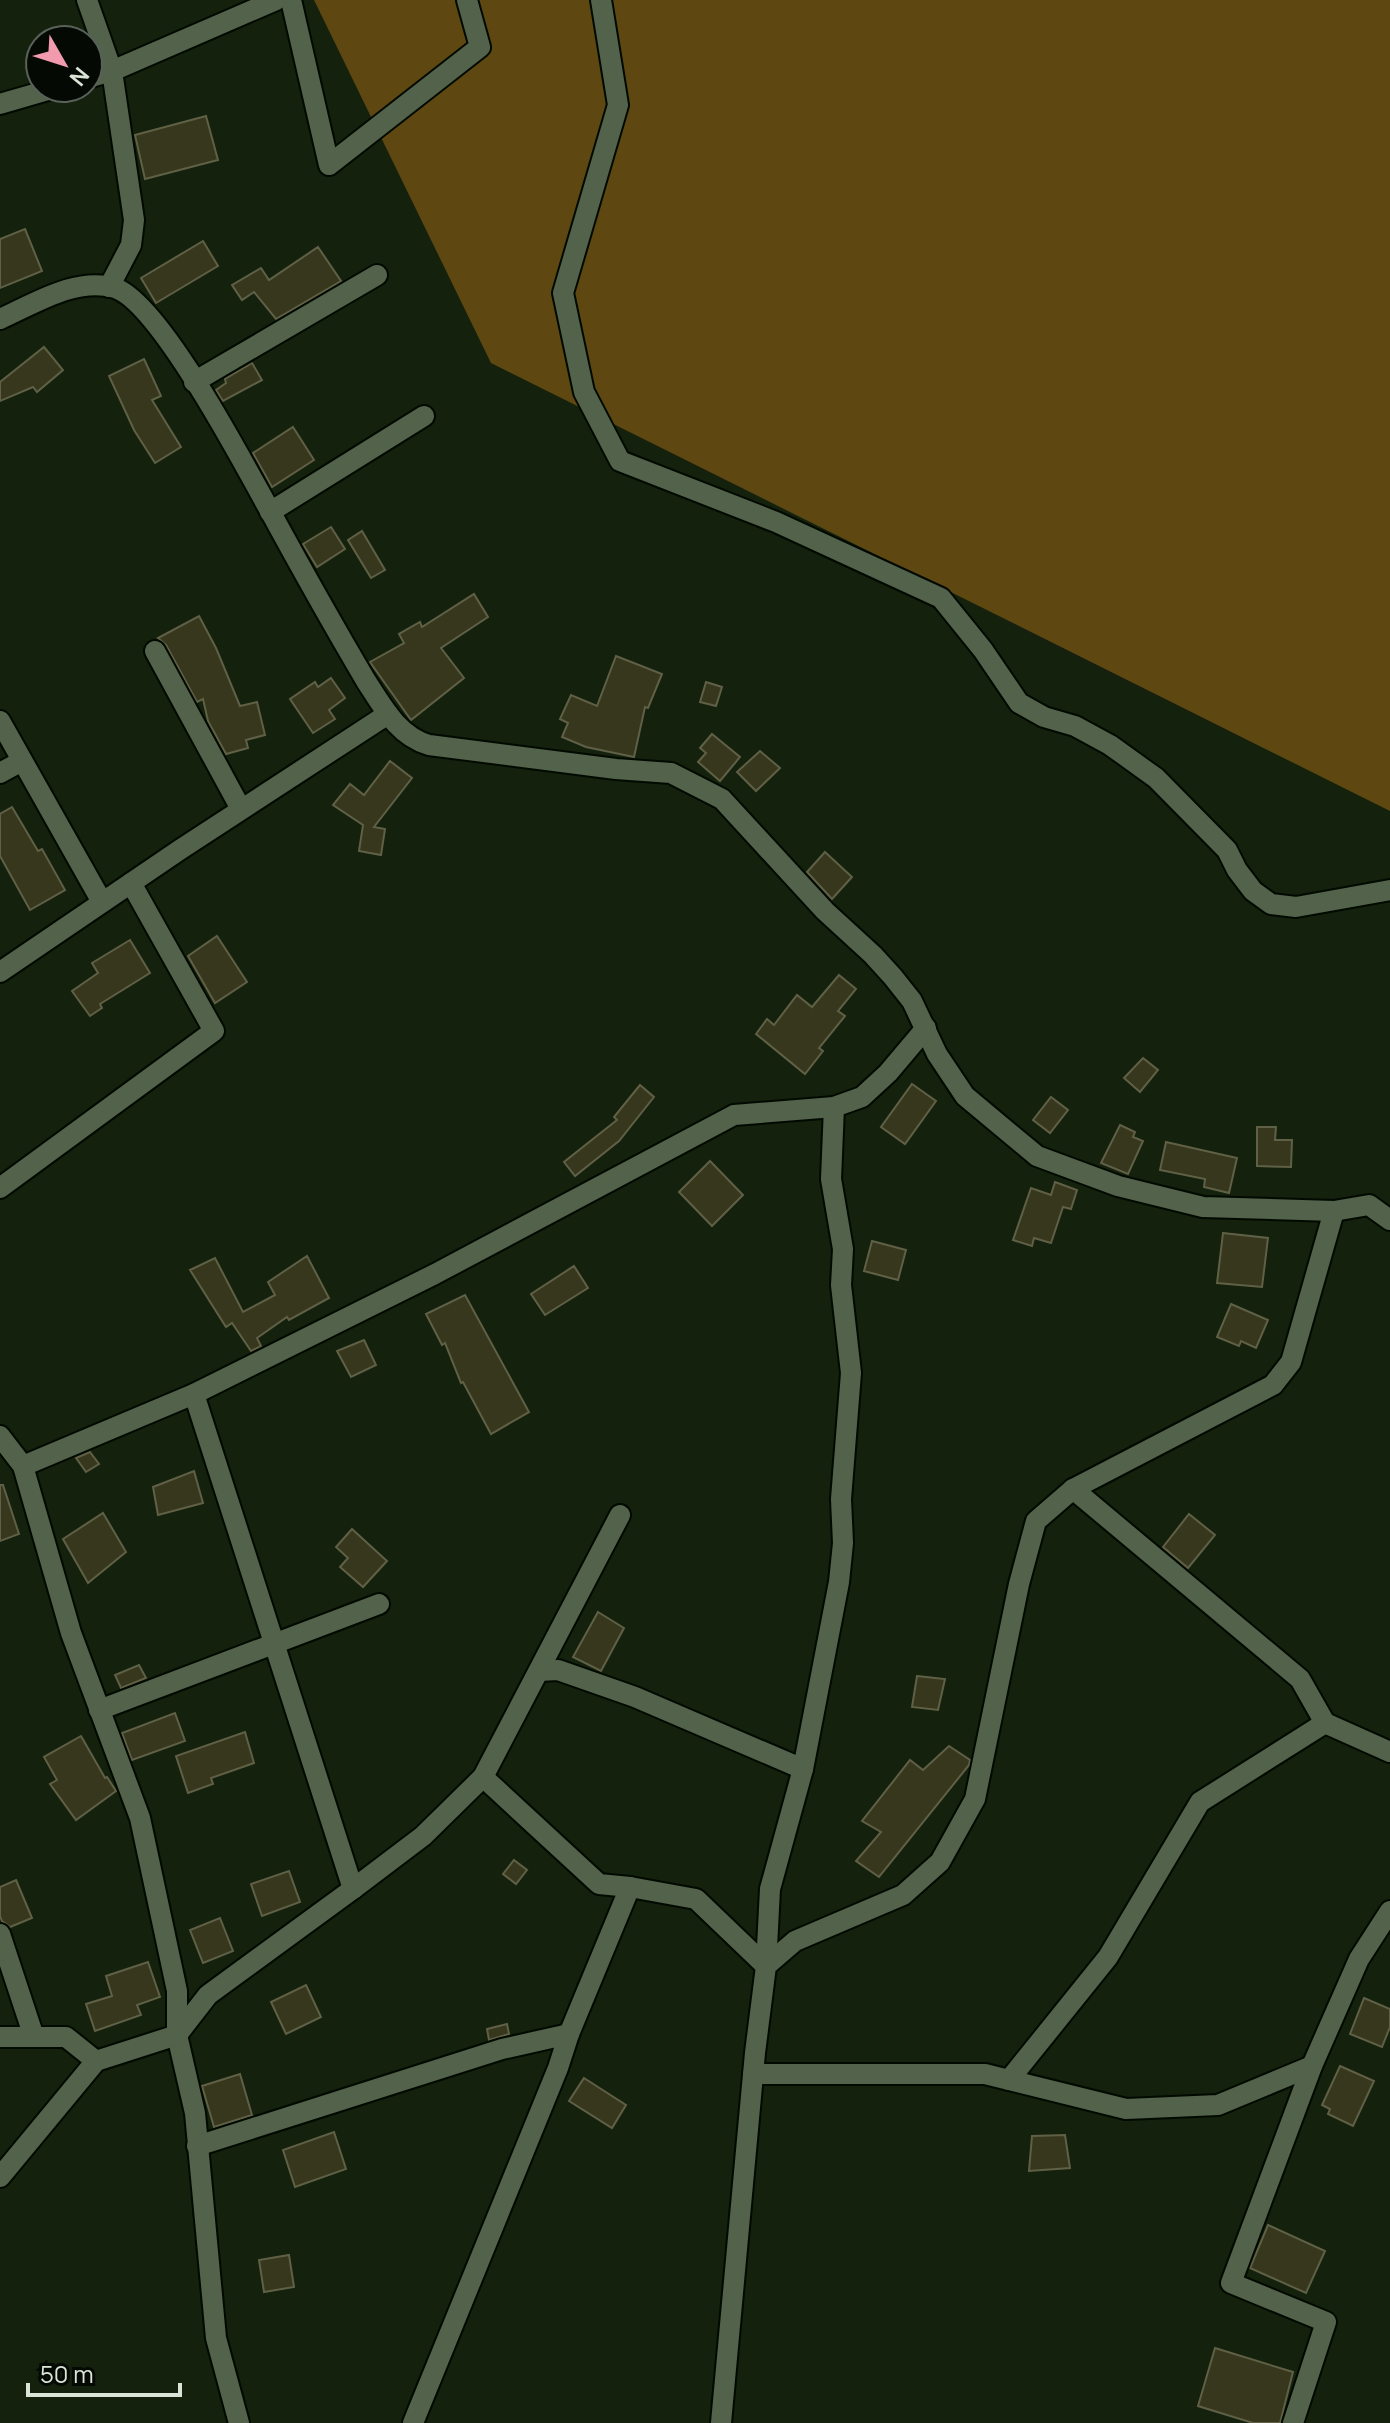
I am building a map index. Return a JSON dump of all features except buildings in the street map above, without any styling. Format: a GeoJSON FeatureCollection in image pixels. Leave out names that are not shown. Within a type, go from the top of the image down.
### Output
{"type":"FeatureCollection","features":[{"type":"Feature","properties":{"kind":"street"},"geometry":{"type":"LineString","coordinates":[[87,0],[112,71],[134,220],[131,245],[109,287]]}},
{"type":"Feature","properties":{"kind":"street"},"geometry":{"type":"LineString","coordinates":[[104,73],[276,0]]}},
{"type":"Feature","properties":{"kind":"street"},"geometry":{"type":"LineString","coordinates":[[291,0],[329,165],[480,47],[467,0]]}},
{"type":"Feature","properties":{"kind":"street"},"geometry":{"type":"LineString","coordinates":[[601,0],[618,105],[563,293],[584,392],[620,461],[776,522],[941,598],[983,650],[1019,703],[1044,717],[1075,726],[1110,745],[1156,778],[1227,850],[1253,891],[1271,904],[1296,907],[1390,890]]}},
{"type":"Feature","properties":{"kind":"street"},"geometry":{"type":"LineString","coordinates":[[0,104],[24,97]]}},
{"type":"Feature","properties":{"kind":"street"},"geometry":{"type":"LineString","coordinates":[[194,382],[377,275]]}},
{"type":"Feature","properties":{"kind":"street"},"geometry":{"type":"LineString","coordinates":[[0,319],[88,284],[109,287],[131,297],[145,309],[235,444],[347,649],[388,714],[410,738],[429,745],[671,773],[722,799],[825,911],[873,955],[912,1001],[937,1054],[965,1096],[1037,1156],[1118,1186],[1203,1207],[1334,1211],[1369,1205],[1386,1208]]}},
{"type":"Feature","properties":{"kind":"street"},"geometry":{"type":"LineString","coordinates":[[270,512],[424,416]]}},
{"type":"Feature","properties":{"kind":"street"},"geometry":{"type":"LineString","coordinates":[[155,651],[241,809]]}},
{"type":"Feature","properties":{"kind":"street"},"geometry":{"type":"LineString","coordinates":[[0,972],[388,714]]}},
{"type":"Feature","properties":{"kind":"street"},"geometry":{"type":"LineString","coordinates":[[0,721],[102,902]]}},
{"type":"Feature","properties":{"kind":"street"},"geometry":{"type":"LineString","coordinates":[[0,773],[22,761]]}},
{"type":"Feature","properties":{"kind":"street"},"geometry":{"type":"LineString","coordinates":[[0,1188],[214,1031],[131,883]]}},
{"type":"Feature","properties":{"kind":"street"},"geometry":{"type":"LineString","coordinates":[[23,1466],[194,1394],[435,1274],[734,1115],[834,1107],[862,1097],[888,1073],[926,1028]]}},
{"type":"Feature","properties":{"kind":"street"},"geometry":{"type":"LineString","coordinates":[[721,2423],[766,1966],[770,1889],[803,1769],[839,1582],[843,1543],[841,1499],[850,1416],[851,1373],[841,1285],[843,1249],[831,1179],[834,1107]]}},
{"type":"Feature","properties":{"kind":"street"},"geometry":{"type":"LineString","coordinates":[[766,1966],[795,1941],[903,1895],[940,1862],[975,1799],[1019,1584],[1036,1521],[1073,1489],[1273,1385],[1291,1362],[1334,1211]]}},
{"type":"Feature","properties":{"kind":"street"},"geometry":{"type":"LineString","coordinates":[[194,1394],[353,1889]]}},
{"type":"Feature","properties":{"kind":"street"},"geometry":{"type":"LineString","coordinates":[[0,1436],[23,1466],[71,1633],[140,1818],[177,1991],[177,2035],[195,2113],[216,2338],[239,2423]]}},
{"type":"Feature","properties":{"kind":"street"},"geometry":{"type":"LineString","coordinates":[[1073,1489],[1300,1679],[1325,1723],[1390,1752]]}},
{"type":"Feature","properties":{"kind":"street"},"geometry":{"type":"LineString","coordinates":[[0,2177],[96,2061],[177,2035],[208,1995],[423,1836],[483,1777],[620,1515]]}},
{"type":"Feature","properties":{"kind":"street"},"geometry":{"type":"LineString","coordinates":[[99,1710],[379,1604]]}},
{"type":"Feature","properties":{"kind":"street"},"geometry":{"type":"LineString","coordinates":[[539,1671],[558,1670],[635,1697],[803,1769]]}},
{"type":"Feature","properties":{"kind":"street"},"geometry":{"type":"LineString","coordinates":[[1009,2080],[1108,1957],[1200,1802],[1325,1723]]}},
{"type":"Feature","properties":{"kind":"street"},"geometry":{"type":"LineString","coordinates":[[483,1777],[599,1884],[696,1899],[766,1966]]}},
{"type":"Feature","properties":{"kind":"street"},"geometry":{"type":"LineString","coordinates":[[413,2423],[630,1887]]}},
{"type":"Feature","properties":{"kind":"street"},"geometry":{"type":"LineString","coordinates":[[1293,2423],[1326,2322],[1231,2283],[1312,2066],[1359,1959],[1390,1911]]}},
{"type":"Feature","properties":{"kind":"street"},"geometry":{"type":"LineString","coordinates":[[0,1934],[34,2037]]}},
{"type":"Feature","properties":{"kind":"street"},"geometry":{"type":"LineString","coordinates":[[197,2146],[502,2049],[569,2034]]}},
{"type":"Feature","properties":{"kind":"street"},"geometry":{"type":"LineString","coordinates":[[0,2037],[66,2037],[96,2061]]}},
{"type":"Feature","properties":{"kind":"street"},"geometry":{"type":"LineString","coordinates":[[753,2074],[985,2074],[1126,2109],[1218,2105],[1312,2066]]}},
{"type":"Feature","properties":{"kind":"shaded area"},"geometry":{"type":"Polygon","coordinates":[[[314,0],[1390,0],[1390,811],[491,363],[314,0]]]}}]}
